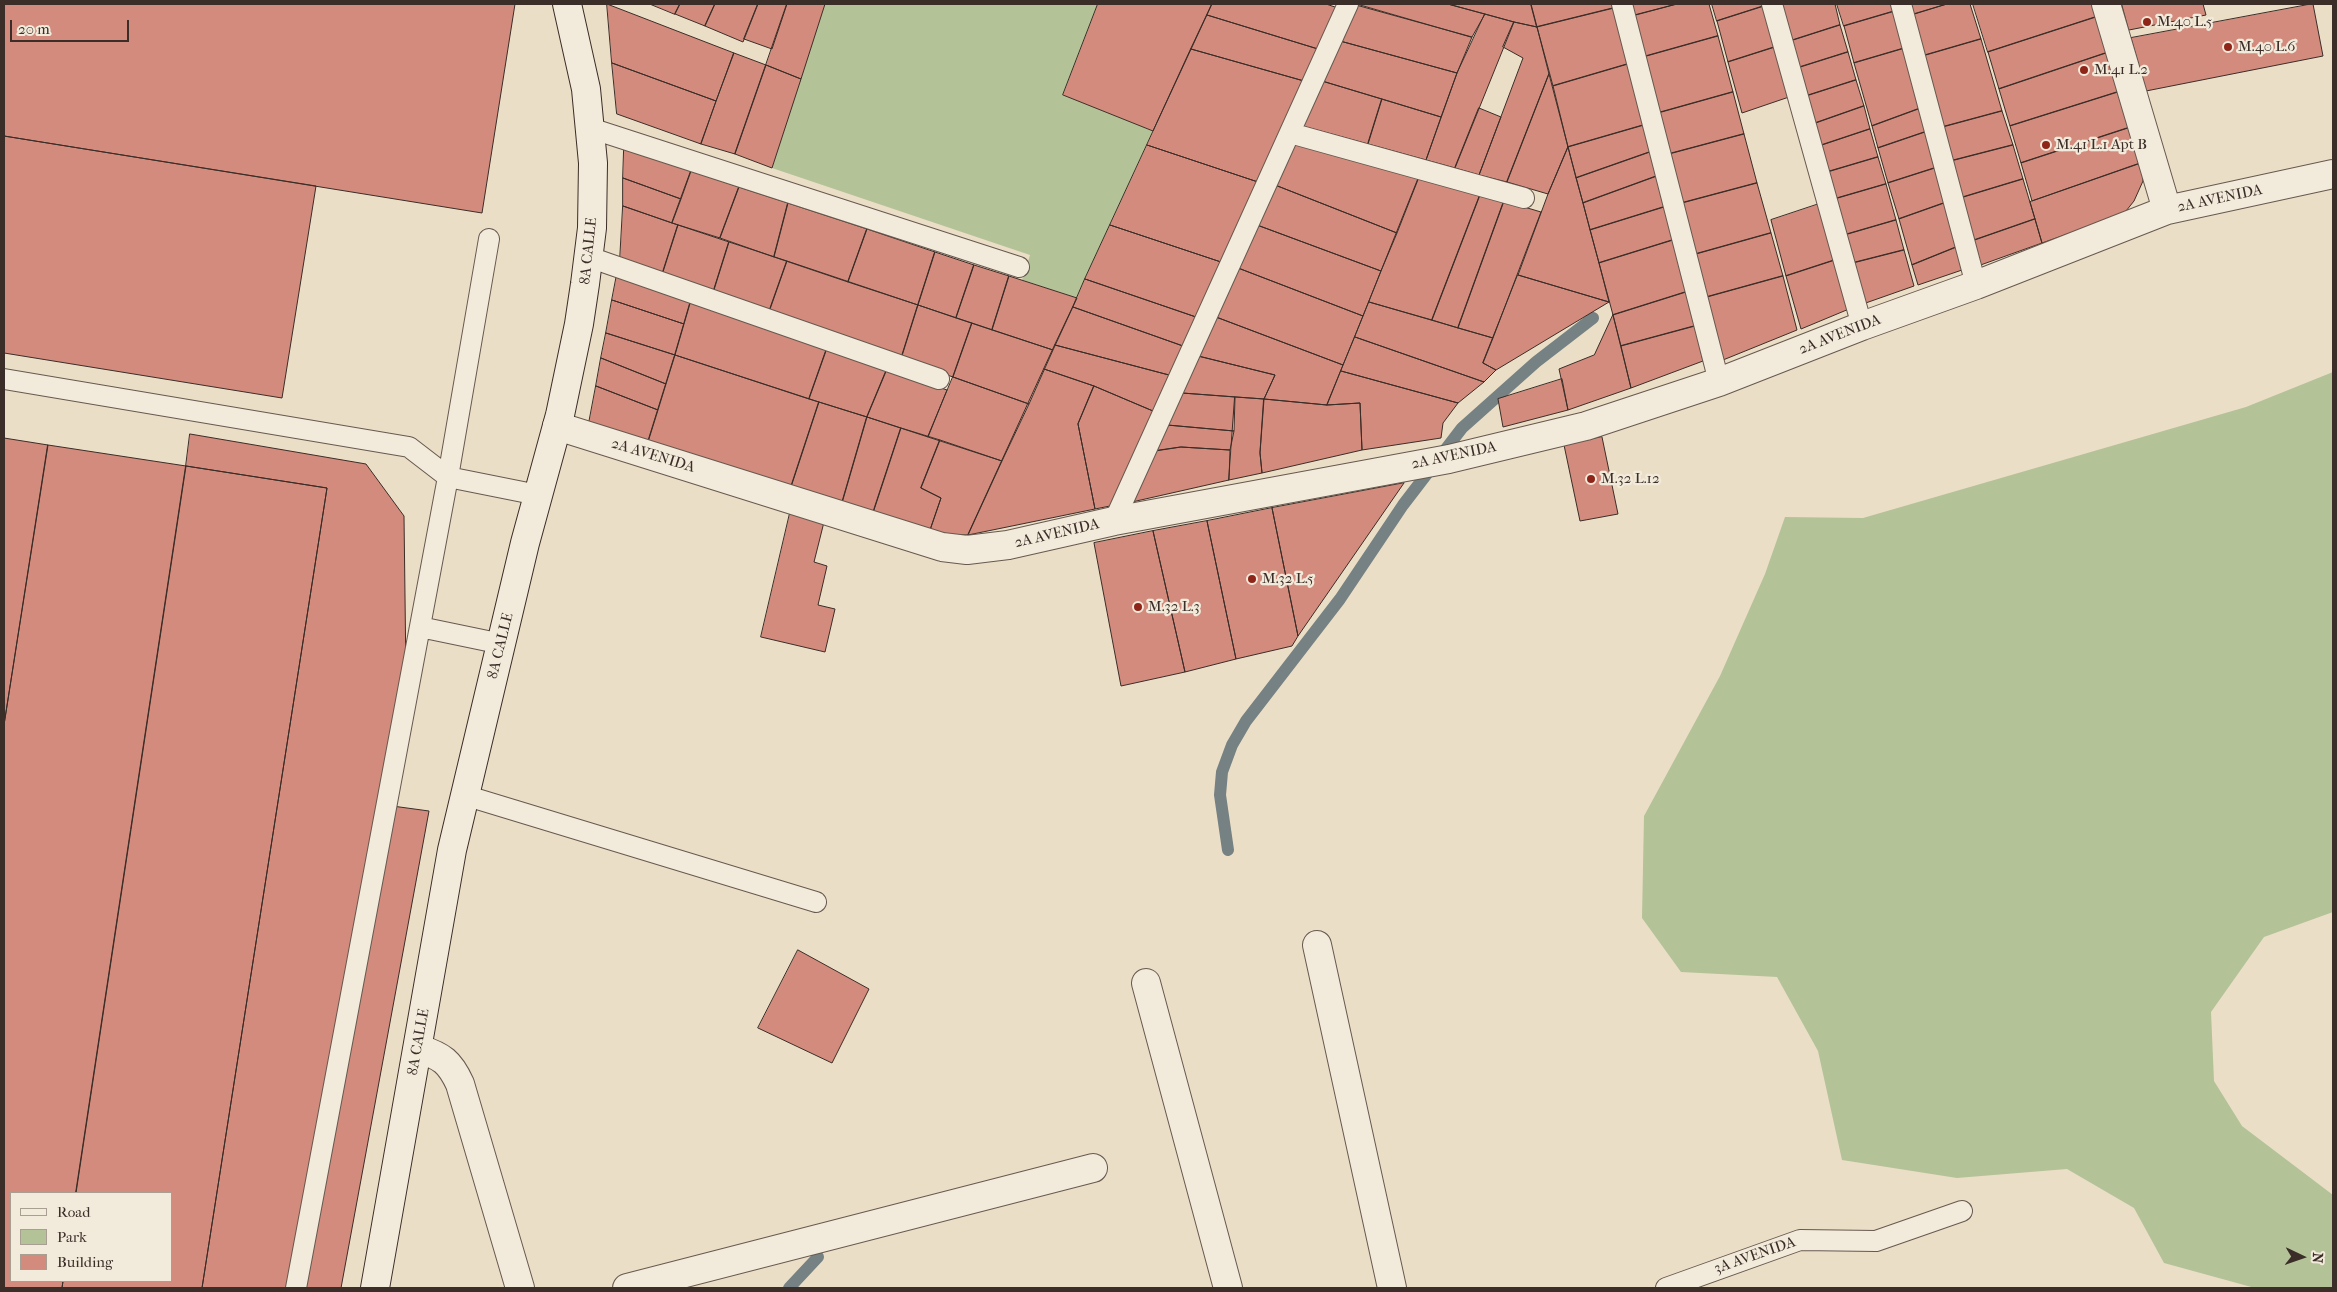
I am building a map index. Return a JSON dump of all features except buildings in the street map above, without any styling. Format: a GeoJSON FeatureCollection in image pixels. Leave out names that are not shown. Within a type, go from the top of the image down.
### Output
{"type":"FeatureCollection","features":[{"type":"Feature","properties":{"kind":"street","name":"8A CALLE"},"geometry":{"type":"LineString","coordinates":[[375,1288],[419,1049],[452,850],[538,495],[557,426],[579,324],[589,257],[593,200],[590,128],[586,89],[567,4]]}},
{"type":"Feature","properties":{"kind":"street"},"geometry":{"type":"LineString","coordinates":[[2106,4],[2166,210]]}},
{"type":"Feature","properties":{"kind":"street","name":"2A AVENIDA"},"geometry":{"type":"LineString","coordinates":[[557,426],[955,550],[1008,545],[1114,521],[1446,459],[1586,426],[1719,382],[1862,326],[1976,285],[2166,210],[2333,174]]}},
{"type":"Feature","properties":{"kind":"street"},"geometry":{"type":"LineString","coordinates":[[1317,945],[1392,1288]]}},
{"type":"Feature","properties":{"kind":"street"},"geometry":{"type":"LineString","coordinates":[[1146,983],[1228,1288]]}},
{"type":"Feature","properties":{"kind":"street"},"geometry":{"type":"LineString","coordinates":[[419,1049],[438,1055],[453,1068],[460,1084],[520,1288]]}},
{"type":"Feature","properties":{"kind":"street"},"geometry":{"type":"LineString","coordinates":[[628,1288],[1093,1168]]}},
{"type":"Feature","properties":{"kind":"lane"},"geometry":{"type":"LineString","coordinates":[[1114,521],[1348,4]]}},
{"type":"Feature","properties":{"kind":"lane"},"geometry":{"type":"LineString","coordinates":[[1622,4],[1719,382]]}},
{"type":"Feature","properties":{"kind":"lane"},"geometry":{"type":"LineString","coordinates":[[1772,4],[1862,326]]}},
{"type":"Feature","properties":{"kind":"lane"},"geometry":{"type":"LineString","coordinates":[[1901,4],[1976,285]]}},
{"type":"Feature","properties":{"kind":"lane"},"geometry":{"type":"LineString","coordinates":[[590,128],[1019,267]]}},
{"type":"Feature","properties":{"kind":"lane"},"geometry":{"type":"LineString","coordinates":[[1290,133],[1524,198]]}},
{"type":"Feature","properties":{"kind":"lane"},"geometry":{"type":"LineString","coordinates":[[296,1288],[448,477],[490,239]]}},
{"type":"Feature","properties":{"kind":"lane"},"geometry":{"type":"LineString","coordinates":[[589,257],[940,379]]}},
{"type":"Feature","properties":{"kind":"lane"},"geometry":{"type":"LineString","coordinates":[[4,379],[409,447],[448,477],[538,495]]}},
{"type":"Feature","properties":{"kind":"lane"},"geometry":{"type":"LineString","coordinates":[[420,627],[502,644]]}},
{"type":"Feature","properties":{"kind":"lane"},"geometry":{"type":"LineString","coordinates":[[464,795],[816,902]]}},
{"type":"Feature","properties":{"kind":"lane","name":"3A AVENIDA"},"geometry":{"type":"LineString","coordinates":[[1666,1288],[1800,1240],[1876,1242],[1962,1211]]}},
{"type":"Feature","properties":{"kind":"green space"},"geometry":{"type":"Polygon","coordinates":[[[825,4],[1098,4],[1063,95],[1153,131],[1077,298],[1022,280],[1030,255],[772,168],[825,4]]]}},
{"type":"Feature","properties":{"kind":"green space"},"geometry":{"type":"Polygon","coordinates":[[[2333,372],[2333,912],[2264,937],[2211,1012],[2214,1081],[2242,1126],[2333,1195],[2333,1288],[2255,1288],[2164,1263],[2134,1208],[2067,1169],[1957,1178],[1842,1160],[1818,1051],[1777,977],[1681,972],[1642,918],[1644,816],[1720,676],[1765,574],[1785,517],[1863,518],[2246,407],[2333,372]]]}},
{"type":"Feature","properties":{"kind":"waterway"},"geometry":{"type":"LineString","coordinates":[[1228,850],[1220,795],[1222,772],[1232,745],[1246,721],[1340,599],[1403,505],[1462,428],[1536,362],[1593,318]]}},
{"type":"Feature","properties":{"kind":"waterway"},"geometry":{"type":"LineString","coordinates":[[789,1288],[818,1257]]}},
{"type":"Feature","properties":{"kind":"place","name":"M.40 L.5"},"geometry":{"type":"Point","coordinates":[2147,22]}},
{"type":"Feature","properties":{"kind":"place","name":"M.40 L.6"},"geometry":{"type":"Point","coordinates":[2228,47]}},
{"type":"Feature","properties":{"kind":"place","name":"M.41 L.2"},"geometry":{"type":"Point","coordinates":[2084,70]}},
{"type":"Feature","properties":{"kind":"place","name":"M.41 L.1 Apt B"},"geometry":{"type":"Point","coordinates":[2046,145]}},
{"type":"Feature","properties":{"kind":"place","name":"M.32 L.12"},"geometry":{"type":"Point","coordinates":[1591,479]}},
{"type":"Feature","properties":{"kind":"place","name":"M.32 L.5"},"geometry":{"type":"Point","coordinates":[1252,579]}},
{"type":"Feature","properties":{"kind":"place","name":"M.32 L.3"},"geometry":{"type":"Point","coordinates":[1138,607]}}]}
